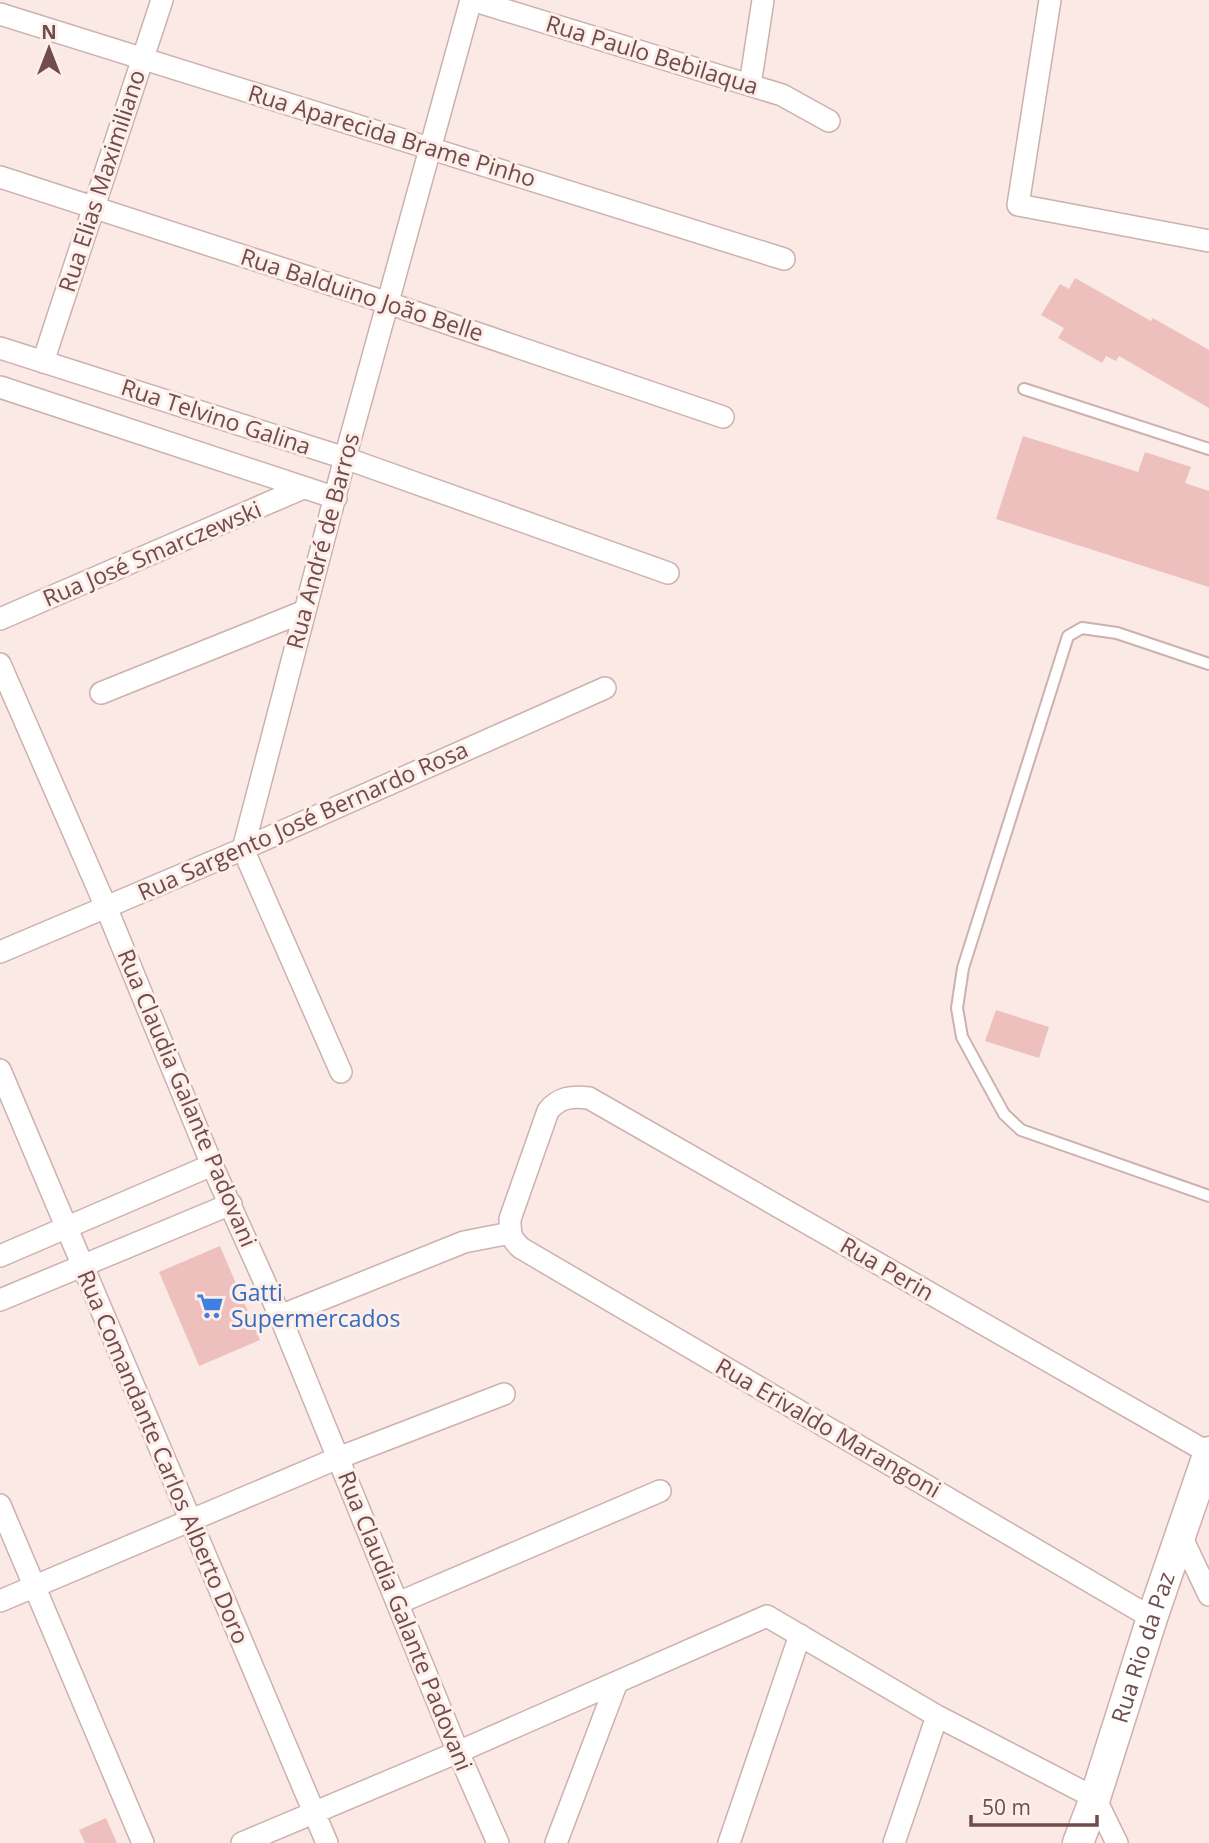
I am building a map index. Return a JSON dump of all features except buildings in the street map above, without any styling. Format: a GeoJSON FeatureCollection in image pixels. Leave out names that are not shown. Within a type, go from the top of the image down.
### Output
{"type":"FeatureCollection","features":[{"type":"Feature","properties":{"kind":"main road","name":"Rua Rio da Paz"},"geometry":{"type":"LineString","coordinates":[[1078,1843],[1209,1452]]}},
{"type":"Feature","properties":{"kind":"street","name":"Rua Elias Maximiliano"},"geometry":{"type":"LineString","coordinates":[[43,362],[162,0]]}},
{"type":"Feature","properties":{"kind":"street","name":"Rua Paulo Bebilaqua"},"geometry":{"type":"LineString","coordinates":[[472,0],[782,95],[828,121]]}},
{"type":"Feature","properties":{"kind":"street","name":"Rua André de Barros"},"geometry":{"type":"LineString","coordinates":[[243,849],[345,458],[472,0]]}},
{"type":"Feature","properties":{"kind":"street"},"geometry":{"type":"LineString","coordinates":[[750,85],[763,0]]}},
{"type":"Feature","properties":{"kind":"street"},"geometry":{"type":"LineString","coordinates":[[1050,0],[1018,205],[1209,241]]}},
{"type":"Feature","properties":{"kind":"street","name":"Rua Aparecida Brame Pinho"},"geometry":{"type":"LineString","coordinates":[[0,14],[784,259]]}},
{"type":"Feature","properties":{"kind":"street","name":"Rua Balduino João Belle"},"geometry":{"type":"LineString","coordinates":[[0,177],[388,303],[723,416]]}},
{"type":"Feature","properties":{"kind":"street","name":"Rua Telvino Galina"},"geometry":{"type":"LineString","coordinates":[[0,348],[345,458],[668,573]]}},
{"type":"Feature","properties":{"kind":"street","name":"Rua Telvino Galina"},"geometry":{"type":"LineString","coordinates":[[0,387],[336,498]]}},
{"type":"Feature","properties":{"kind":"street","name":"Rua José Smarczewski"},"geometry":{"type":"LineString","coordinates":[[0,619],[303,488]]}},
{"type":"Feature","properties":{"kind":"street"},"geometry":{"type":"LineString","coordinates":[[101,693],[305,611]]}},
{"type":"Feature","properties":{"kind":"street","name":"Rua Claudia Galante Padovani"},"geometry":{"type":"LineString","coordinates":[[0,664],[106,907],[212,1165],[232,1204],[280,1316],[458,1752],[498,1843]]}},
{"type":"Feature","properties":{"kind":"street","name":"Rua Sargento José Bernardo Rosa"},"geometry":{"type":"LineString","coordinates":[[0,952],[243,849],[605,688]]}},
{"type":"Feature","properties":{"kind":"street"},"geometry":{"type":"LineString","coordinates":[[243,849],[341,1072]]}},
{"type":"Feature","properties":{"kind":"street","name":"Rua Comandante Carlos Alberto Doro"},"geometry":{"type":"LineString","coordinates":[[0,1070],[327,1843]]}},
{"type":"Feature","properties":{"kind":"street","name":"Rua Perin"},"geometry":{"type":"LineString","coordinates":[[510,1233],[510,1219],[548,1111],[562,1099],[589,1098],[1209,1452]]}},
{"type":"Feature","properties":{"kind":"street"},"geometry":{"type":"LineString","coordinates":[[0,1256],[212,1165]]}},
{"type":"Feature","properties":{"kind":"street"},"geometry":{"type":"LineString","coordinates":[[0,1300],[232,1204]]}},
{"type":"Feature","properties":{"kind":"street"},"geometry":{"type":"LineString","coordinates":[[280,1316],[464,1242],[510,1233]]}},
{"type":"Feature","properties":{"kind":"street","name":"Rua Erivaldo Marangoni"},"geometry":{"type":"LineString","coordinates":[[510,1233],[521,1248],[1152,1618]]}},
{"type":"Feature","properties":{"kind":"street"},"geometry":{"type":"LineString","coordinates":[[0,1601],[338,1458],[504,1394]]}},
{"type":"Feature","properties":{"kind":"street"},"geometry":{"type":"LineString","coordinates":[[398,1603],[660,1491]]}},
{"type":"Feature","properties":{"kind":"street"},"geometry":{"type":"LineString","coordinates":[[0,1505],[143,1843]]}},
{"type":"Feature","properties":{"kind":"street"},"geometry":{"type":"LineString","coordinates":[[1181,1534],[1209,1595]]}},
{"type":"Feature","properties":{"kind":"street"},"geometry":{"type":"LineString","coordinates":[[242,1843],[458,1752],[767,1616],[937,1716],[1095,1798],[1116,1843]]}},
{"type":"Feature","properties":{"kind":"street"},"geometry":{"type":"LineString","coordinates":[[729,1843],[800,1635]]}},
{"type":"Feature","properties":{"kind":"street"},"geometry":{"type":"LineString","coordinates":[[556,1843],[617,1682]]}},
{"type":"Feature","properties":{"kind":"street"},"geometry":{"type":"LineString","coordinates":[[894,1843],[937,1716]]}},
{"type":"Feature","properties":{"kind":"lane"},"geometry":{"type":"LineString","coordinates":[[1024,389],[1209,449]]}},
{"type":"Feature","properties":{"kind":"lane"},"geometry":{"type":"LineString","coordinates":[[1209,664],[1117,633],[1082,628],[1068,636],[963,968],[957,1008],[962,1037],[1004,1114],[1021,1130],[1209,1196]]}},
{"type":"Feature","properties":{"kind":"place","name":"Gatti Supermercados"},"geometry":{"type":"Point","coordinates":[210,1306]}}]}
